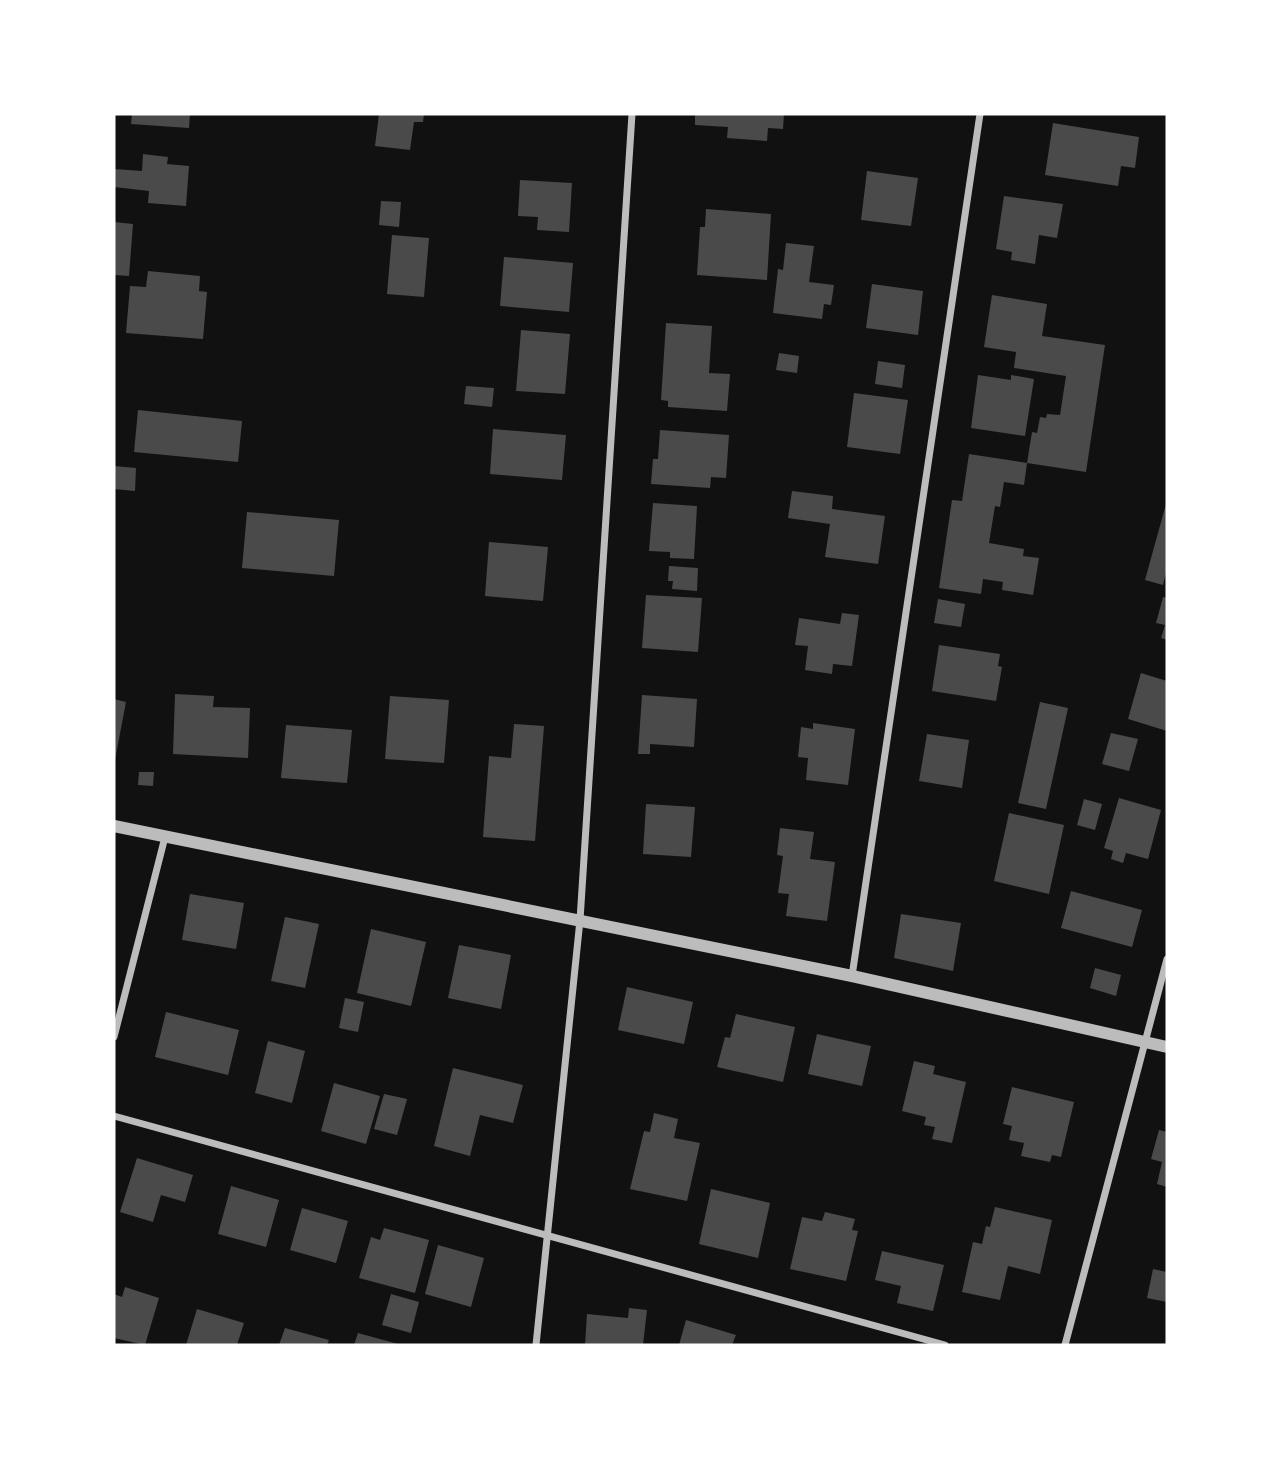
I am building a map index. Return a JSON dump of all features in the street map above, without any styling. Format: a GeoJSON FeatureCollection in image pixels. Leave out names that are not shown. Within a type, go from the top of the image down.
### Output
{"type":"FeatureCollection","features":[{"type":"Feature","properties":{"kind":"street"},"geometry":{"type":"LineString","coordinates":[[536,1345],[580,920],[632,114]]}},
{"type":"Feature","properties":{"kind":"street"},"geometry":{"type":"LineString","coordinates":[[852,976],[980,114]]}},
{"type":"Feature","properties":{"kind":"street"},"geometry":{"type":"LineString","coordinates":[[114,826],[852,976],[1167,1048]]}},
{"type":"Feature","properties":{"kind":"street"},"geometry":{"type":"LineString","coordinates":[[114,1037],[165,837]]}},
{"type":"Feature","properties":{"kind":"street"},"geometry":{"type":"LineString","coordinates":[[1065,1345],[1167,959]]}},
{"type":"Feature","properties":{"kind":"street"},"geometry":{"type":"LineString","coordinates":[[114,1116],[944,1345]]}},
{"type":"Feature","properties":{"kind":"building"},"geometry":{"type":"Polygon","coordinates":[[[132,114],[190,114],[189,128],[131,124],[132,114]]]}},
{"type":"Feature","properties":{"kind":"building"},"geometry":{"type":"Polygon","coordinates":[[[379,114],[424,114],[423,122],[414,122],[410,150],[375,146],[379,114]]]}},
{"type":"Feature","properties":{"kind":"building"},"geometry":{"type":"Polygon","coordinates":[[[695,114],[784,114],[783,129],[768,128],[767,141],[727,138],[728,127],[695,125],[695,114]]]}},
{"type":"Feature","properties":{"kind":"building"},"geometry":{"type":"Polygon","coordinates":[[[1053,123],[1139,137],[1135,168],[1121,166],[1118,186],[1045,175],[1053,123]]]}},
{"type":"Feature","properties":{"kind":"building"},"geometry":{"type":"Polygon","coordinates":[[[143,154],[168,157],[167,164],[189,166],[186,206],[148,203],[149,191],[114,187],[114,169],[142,171],[143,154]]]}},
{"type":"Feature","properties":{"kind":"building"},"geometry":{"type":"Polygon","coordinates":[[[867,171],[918,178],[911,226],[861,220],[867,171]]]}},
{"type":"Feature","properties":{"kind":"building"},"geometry":{"type":"Polygon","coordinates":[[[520,180],[572,183],[569,232],[537,230],[538,217],[518,216],[520,180]]]}},
{"type":"Feature","properties":{"kind":"building"},"geometry":{"type":"Polygon","coordinates":[[[1004,196],[1063,204],[1057,238],[1039,235],[1035,264],[1011,260],[1012,252],[996,249],[1004,196]]]}},
{"type":"Feature","properties":{"kind":"building"},"geometry":{"type":"Polygon","coordinates":[[[381,201],[401,202],[399,227],[379,225],[381,201]]]}},
{"type":"Feature","properties":{"kind":"building"},"geometry":{"type":"Polygon","coordinates":[[[706,209],[771,214],[767,280],[697,275],[700,227],[705,227],[706,209]]]}},
{"type":"Feature","properties":{"kind":"building"},"geometry":{"type":"Polygon","coordinates":[[[114,222],[133,224],[129,276],[114,275],[114,222]]]}},
{"type":"Feature","properties":{"kind":"building"},"geometry":{"type":"Polygon","coordinates":[[[392,235],[429,238],[424,297],[387,294],[392,235]]]}},
{"type":"Feature","properties":{"kind":"building"},"geometry":{"type":"Polygon","coordinates":[[[786,243],[814,246],[809,282],[834,285],[831,305],[824,304],[822,319],[773,313],[778,269],[783,270],[786,243]]]}},
{"type":"Feature","properties":{"kind":"building"},"geometry":{"type":"Polygon","coordinates":[[[504,257],[573,263],[569,312],[500,306],[504,257]]]}},
{"type":"Feature","properties":{"kind":"building"},"geometry":{"type":"Polygon","coordinates":[[[148,271],[200,276],[199,291],[207,292],[203,339],[126,333],[130,286],[146,287],[148,271]]]}},
{"type":"Feature","properties":{"kind":"building"},"geometry":{"type":"Polygon","coordinates":[[[872,284],[923,291],[918,335],[866,328],[872,284]]]}},
{"type":"Feature","properties":{"kind":"building"},"geometry":{"type":"Polygon","coordinates":[[[992,295],[1047,304],[1042,336],[1105,345],[1086,472],[1027,463],[1032,432],[1037,433],[1040,417],[1046,418],[1047,414],[1060,415],[1066,376],[1014,368],[1016,352],[984,347],[992,295]]]}},
{"type":"Feature","properties":{"kind":"building"},"geometry":{"type":"Polygon","coordinates":[[[666,323],[712,326],[709,373],[730,374],[727,411],[668,407],[668,401],[661,400],[666,323]]]}},
{"type":"Feature","properties":{"kind":"building"},"geometry":{"type":"Polygon","coordinates":[[[521,330],[570,334],[565,394],[516,391],[521,330]]]}},
{"type":"Feature","properties":{"kind":"building"},"geometry":{"type":"Polygon","coordinates":[[[779,353],[799,356],[797,373],[776,370],[779,353]]]}},
{"type":"Feature","properties":{"kind":"building"},"geometry":{"type":"Polygon","coordinates":[[[878,361],[905,365],[902,388],[875,384],[878,361]]]}},
{"type":"Feature","properties":{"kind":"building"},"geometry":{"type":"Polygon","coordinates":[[[978,375],[1011,380],[1011,375],[1034,379],[1025,436],[971,428],[978,375]]]}},
{"type":"Feature","properties":{"kind":"building"},"geometry":{"type":"Polygon","coordinates":[[[466,386],[494,388],[492,407],[464,404],[466,386]]]}},
{"type":"Feature","properties":{"kind":"building"},"geometry":{"type":"Polygon","coordinates":[[[854,393],[908,400],[900,454],[847,447],[854,393]]]}},
{"type":"Feature","properties":{"kind":"building"},"geometry":{"type":"Polygon","coordinates":[[[138,410],[242,421],[238,462],[134,452],[138,410]]]}},
{"type":"Feature","properties":{"kind":"building"},"geometry":{"type":"Polygon","coordinates":[[[493,429],[566,435],[562,480],[490,474],[493,429]]]}},
{"type":"Feature","properties":{"kind":"building"},"geometry":{"type":"Polygon","coordinates":[[[660,430],[729,435],[726,478],[711,477],[710,488],[651,484],[653,459],[658,459],[660,430]]]}},
{"type":"Feature","properties":{"kind":"building"},"geometry":{"type":"Polygon","coordinates":[[[969,454],[1027,463],[1024,485],[1004,482],[1000,507],[995,506],[989,543],[1024,549],[1023,556],[1039,558],[1033,595],[1002,590],[1003,582],[983,579],[981,594],[939,588],[952,500],[962,501],[969,454]]]}},
{"type":"Feature","properties":{"kind":"building"},"geometry":{"type":"Polygon","coordinates":[[[114,466],[136,468],[135,491],[114,489],[114,466]]]}},
{"type":"Feature","properties":{"kind":"building"},"geometry":{"type":"Polygon","coordinates":[[[792,491],[833,496],[832,509],[885,516],[878,564],[825,557],[830,524],[788,518],[792,491]]]}},
{"type":"Feature","properties":{"kind":"building"},"geometry":{"type":"Polygon","coordinates":[[[653,503],[697,506],[694,559],[670,558],[670,552],[649,551],[653,503]]]}},
{"type":"Feature","properties":{"kind":"building"},"geometry":{"type":"Polygon","coordinates":[[[1166,504],[1167,569],[1163,585],[1145,580],[1166,504]]]}},
{"type":"Feature","properties":{"kind":"building"},"geometry":{"type":"Polygon","coordinates":[[[247,512],[339,520],[334,576],[242,568],[247,512]]]}},
{"type":"Feature","properties":{"kind":"building"},"geometry":{"type":"Polygon","coordinates":[[[489,542],[548,547],[543,601],[485,596],[489,542]]]}},
{"type":"Feature","properties":{"kind":"building"},"geometry":{"type":"Polygon","coordinates":[[[669,566],[698,568],[697,591],[672,589],[673,581],[668,581],[669,566]]]}},
{"type":"Feature","properties":{"kind":"building"},"geometry":{"type":"Polygon","coordinates":[[[646,595],[702,598],[698,652],[642,648],[646,595]]]}},
{"type":"Feature","properties":{"kind":"building"},"geometry":{"type":"Polygon","coordinates":[[[1163,597],[1167,598],[1167,640],[1161,638],[1165,625],[1156,623],[1163,597]]]}},
{"type":"Feature","properties":{"kind":"building"},"geometry":{"type":"Polygon","coordinates":[[[938,599],[965,604],[961,627],[934,623],[938,599]]]}},
{"type":"Feature","properties":{"kind":"building"},"geometry":{"type":"Polygon","coordinates":[[[842,613],[859,615],[852,666],[833,664],[832,674],[805,670],[808,646],[795,645],[799,618],[840,624],[842,613]]]}},
{"type":"Feature","properties":{"kind":"building"},"geometry":{"type":"Polygon","coordinates":[[[939,645],[1000,654],[998,666],[1002,667],[996,701],[932,691],[939,645]]]}},
{"type":"Feature","properties":{"kind":"building"},"geometry":{"type":"Polygon","coordinates":[[[1141,673],[1167,681],[1167,731],[1128,719],[1141,673]]]}},
{"type":"Feature","properties":{"kind":"building"},"geometry":{"type":"Polygon","coordinates":[[[175,694],[214,696],[213,707],[250,708],[248,758],[173,754],[175,694]]]}},
{"type":"Feature","properties":{"kind":"building"},"geometry":{"type":"Polygon","coordinates":[[[642,695],[697,699],[694,747],[650,744],[650,754],[638,754],[642,695]]]}},
{"type":"Feature","properties":{"kind":"building"},"geometry":{"type":"Polygon","coordinates":[[[390,696],[449,700],[444,763],[385,759],[390,696]]]}},
{"type":"Feature","properties":{"kind":"building"},"geometry":{"type":"Polygon","coordinates":[[[114,699],[126,702],[115,760],[114,760],[114,699]]]}},
{"type":"Feature","properties":{"kind":"building"},"geometry":{"type":"Polygon","coordinates":[[[1040,702],[1068,708],[1046,809],[1018,803],[1040,702]]]}},
{"type":"Feature","properties":{"kind":"building"},"geometry":{"type":"Polygon","coordinates":[[[813,723],[855,729],[848,785],[806,780],[808,758],[798,757],[801,727],[813,729],[813,723]]]}},
{"type":"Feature","properties":{"kind":"building"},"geometry":{"type":"Polygon","coordinates":[[[514,724],[544,726],[535,841],[483,837],[489,756],[511,758],[514,724]]]}},
{"type":"Feature","properties":{"kind":"building"},"geometry":{"type":"Polygon","coordinates":[[[286,725],[352,730],[347,783],[281,778],[286,725]]]}},
{"type":"Feature","properties":{"kind":"building"},"geometry":{"type":"Polygon","coordinates":[[[1111,733],[1138,739],[1129,771],[1102,764],[1111,733]]]}},
{"type":"Feature","properties":{"kind":"building"},"geometry":{"type":"Polygon","coordinates":[[[927,734],[969,740],[962,788],[919,781],[927,734]]]}},
{"type":"Feature","properties":{"kind":"building"},"geometry":{"type":"Polygon","coordinates":[[[139,772],[154,772],[153,786],[138,785],[139,772]]]}},
{"type":"Feature","properties":{"kind":"building"},"geometry":{"type":"Polygon","coordinates":[[[1119,798],[1161,810],[1148,859],[1126,853],[1123,863],[1111,859],[1113,851],[1104,848],[1119,798]]]}},
{"type":"Feature","properties":{"kind":"building"},"geometry":{"type":"Polygon","coordinates":[[[1084,799],[1102,804],[1095,830],[1077,825],[1084,799]]]}},
{"type":"Feature","properties":{"kind":"building"},"geometry":{"type":"Polygon","coordinates":[[[646,804],[695,807],[691,857],[643,854],[646,804]]]}},
{"type":"Feature","properties":{"kind":"building"},"geometry":{"type":"Polygon","coordinates":[[[1009,813],[1064,825],[1049,894],[994,881],[1009,813]]]}},
{"type":"Feature","properties":{"kind":"building"},"geometry":{"type":"Polygon","coordinates":[[[780,828],[814,832],[810,859],[835,862],[827,921],[786,916],[789,894],[778,893],[783,856],[777,855],[780,828]]]}},
{"type":"Feature","properties":{"kind":"building"},"geometry":{"type":"Polygon","coordinates":[[[1071,891],[1142,910],[1132,947],[1061,928],[1071,891]]]}},
{"type":"Feature","properties":{"kind":"building"},"geometry":{"type":"Polygon","coordinates":[[[190,894],[244,903],[236,949],[182,940],[190,894]]]}},
{"type":"Feature","properties":{"kind":"building"},"geometry":{"type":"Polygon","coordinates":[[[901,914],[961,923],[953,971],[894,958],[901,914]]]}},
{"type":"Feature","properties":{"kind":"building"},"geometry":{"type":"Polygon","coordinates":[[[285,917],[319,924],[305,988],[271,981],[285,917]]]}},
{"type":"Feature","properties":{"kind":"building"},"geometry":{"type":"Polygon","coordinates":[[[371,929],[426,942],[411,1006],[357,993],[371,929]]]}},
{"type":"Feature","properties":{"kind":"building"},"geometry":{"type":"Polygon","coordinates":[[[459,945],[511,955],[501,1009],[448,998],[459,945]]]}},
{"type":"Feature","properties":{"kind":"building"},"geometry":{"type":"Polygon","coordinates":[[[1095,968],[1121,975],[1116,996],[1090,988],[1095,968]]]}},
{"type":"Feature","properties":{"kind":"building"},"geometry":{"type":"Polygon","coordinates":[[[627,987],[693,1002],[684,1044],[618,1030],[627,987]]]}},
{"type":"Feature","properties":{"kind":"building"},"geometry":{"type":"Polygon","coordinates":[[[345,998],[364,1002],[358,1032],[339,1028],[345,998]]]}},
{"type":"Feature","properties":{"kind":"building"},"geometry":{"type":"Polygon","coordinates":[[[166,1012],[239,1030],[228,1075],[155,1057],[166,1012]]]}},
{"type":"Feature","properties":{"kind":"building"},"geometry":{"type":"Polygon","coordinates":[[[736,1014],[795,1027],[783,1082],[717,1067],[725,1037],[730,1038],[736,1014]]]}},
{"type":"Feature","properties":{"kind":"building"},"geometry":{"type":"Polygon","coordinates":[[[817,1034],[871,1046],[862,1086],[808,1074],[817,1034]]]}},
{"type":"Feature","properties":{"kind":"building"},"geometry":{"type":"Polygon","coordinates":[[[268,1041],[305,1051],[292,1103],[255,1093],[268,1041]]]}},
{"type":"Feature","properties":{"kind":"building"},"geometry":{"type":"Polygon","coordinates":[[[914,1061],[935,1066],[933,1074],[966,1082],[952,1143],[932,1139],[935,1127],[924,1125],[926,1117],[902,1111],[914,1061]]]}},
{"type":"Feature","properties":{"kind":"building"},"geometry":{"type":"Polygon","coordinates":[[[453,1068],[523,1085],[513,1123],[480,1115],[470,1156],[434,1146],[453,1068]]]}},
{"type":"Feature","properties":{"kind":"building"},"geometry":{"type":"Polygon","coordinates":[[[334,1083],[380,1096],[366,1144],[321,1131],[334,1083]]]}},
{"type":"Feature","properties":{"kind":"building"},"geometry":{"type":"Polygon","coordinates":[[[1012,1087],[1074,1102],[1061,1157],[1052,1155],[1050,1162],[1021,1156],[1024,1143],[1009,1140],[1012,1126],[1003,1124],[1012,1087]]]}},
{"type":"Feature","properties":{"kind":"building"},"geometry":{"type":"Polygon","coordinates":[[[384,1094],[407,1099],[397,1135],[374,1129],[384,1094]]]}},
{"type":"Feature","properties":{"kind":"building"},"geometry":{"type":"Polygon","coordinates":[[[654,1113],[678,1119],[674,1138],[700,1143],[687,1201],[630,1189],[644,1131],[650,1132],[654,1113]]]}},
{"type":"Feature","properties":{"kind":"building"},"geometry":{"type":"Polygon","coordinates":[[[1159,1130],[1167,1132],[1167,1187],[1157,1184],[1162,1162],[1151,1159],[1159,1130]]]}},
{"type":"Feature","properties":{"kind":"building"},"geometry":{"type":"Polygon","coordinates":[[[137,1158],[193,1175],[185,1202],[161,1195],[153,1222],[120,1212],[137,1158]]]}},
{"type":"Feature","properties":{"kind":"building"},"geometry":{"type":"Polygon","coordinates":[[[231,1186],[279,1200],[266,1247],[218,1234],[231,1186]]]}},
{"type":"Feature","properties":{"kind":"building"},"geometry":{"type":"Polygon","coordinates":[[[711,1189],[770,1203],[758,1258],[699,1244],[711,1189]]]}},
{"type":"Feature","properties":{"kind":"building"},"geometry":{"type":"Polygon","coordinates":[[[995,1207],[1052,1220],[1040,1274],[1008,1266],[1000,1300],[962,1292],[973,1242],[982,1244],[986,1226],[990,1227],[995,1207]]]}},
{"type":"Feature","properties":{"kind":"building"},"geometry":{"type":"Polygon","coordinates":[[[302,1208],[348,1221],[336,1263],[290,1250],[302,1208]]]}},
{"type":"Feature","properties":{"kind":"building"},"geometry":{"type":"Polygon","coordinates":[[[825,1212],[855,1219],[852,1230],[858,1231],[846,1281],[790,1269],[802,1217],[822,1221],[825,1212]]]}},
{"type":"Feature","properties":{"kind":"building"},"geometry":{"type":"Polygon","coordinates":[[[384,1228],[429,1240],[415,1293],[359,1278],[371,1237],[380,1240],[384,1228]]]}},
{"type":"Feature","properties":{"kind":"building"},"geometry":{"type":"Polygon","coordinates":[[[438,1245],[484,1258],[471,1307],[425,1294],[438,1245]]]}},
{"type":"Feature","properties":{"kind":"building"},"geometry":{"type":"Polygon","coordinates":[[[882,1251],[944,1265],[933,1311],[897,1303],[901,1286],[875,1280],[882,1251]]]}},
{"type":"Feature","properties":{"kind":"building"},"geometry":{"type":"Polygon","coordinates":[[[1153,1269],[1167,1272],[1167,1302],[1147,1298],[1153,1269]]]}},
{"type":"Feature","properties":{"kind":"building"},"geometry":{"type":"Polygon","coordinates":[[[125,1287],[159,1298],[145,1345],[114,1338],[114,1294],[122,1297],[125,1287]]]}},
{"type":"Feature","properties":{"kind":"building"},"geometry":{"type":"Polygon","coordinates":[[[391,1294],[419,1302],[411,1333],[382,1325],[391,1294]]]}},
{"type":"Feature","properties":{"kind":"building"},"geometry":{"type":"Polygon","coordinates":[[[629,1308],[647,1310],[643,1345],[585,1345],[587,1314],[628,1318],[629,1308]]]}},
{"type":"Feature","properties":{"kind":"building"},"geometry":{"type":"Polygon","coordinates":[[[197,1309],[244,1323],[237,1345],[186,1345],[197,1309]]]}},
{"type":"Feature","properties":{"kind":"building"},"geometry":{"type":"Polygon","coordinates":[[[686,1320],[736,1335],[732,1345],[679,1345],[686,1320]]]}},
{"type":"Feature","properties":{"kind":"building"},"geometry":{"type":"Polygon","coordinates":[[[285,1328],[329,1340],[327,1345],[279,1345],[285,1328]]]}},
{"type":"Feature","properties":{"kind":"building"},"geometry":{"type":"Polygon","coordinates":[[[358,1333],[398,1344],[398,1345],[354,1345],[358,1333]]]}}]}
